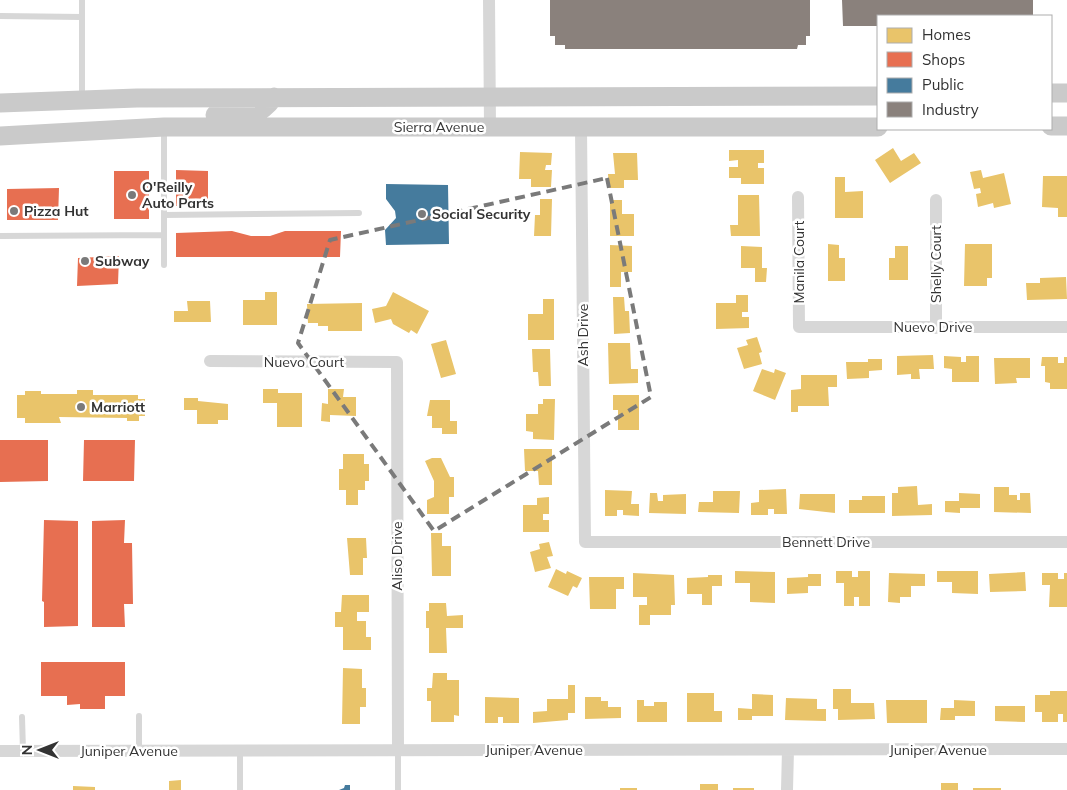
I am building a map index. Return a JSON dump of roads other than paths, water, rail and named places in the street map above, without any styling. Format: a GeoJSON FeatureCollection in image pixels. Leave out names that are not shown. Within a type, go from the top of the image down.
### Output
{"type":"FeatureCollection","features":[{"type":"Feature","properties":{"kind":"main road"},"geometry":{"type":"LineString","coordinates":[[1052,93],[1067,93]]}},
{"type":"Feature","properties":{"kind":"main road"},"geometry":{"type":"LineString","coordinates":[[0,103],[274,97],[877,96]]}},
{"type":"Feature","properties":{"kind":"main road"},"geometry":{"type":"LineString","coordinates":[[164,127],[175,117],[256,114],[265,110],[274,97]]}},
{"type":"Feature","properties":{"kind":"main road"},"geometry":{"type":"LineString","coordinates":[[1052,126],[1067,126]]}},
{"type":"Feature","properties":{"kind":"main road","name":"Sierra Avenue"},"geometry":{"type":"LineString","coordinates":[[0,136],[164,127],[877,127]]}},
{"type":"Feature","properties":{"kind":"street"},"geometry":{"type":"LineString","coordinates":[[489,0],[490,127]]}},
{"type":"Feature","properties":{"kind":"street","name":"Ash Drive"},"geometry":{"type":"LineString","coordinates":[[581,128],[585,542]]}},
{"type":"Feature","properties":{"kind":"street","name":"Manila Court"},"geometry":{"type":"LineString","coordinates":[[798,197],[799,326]]}},
{"type":"Feature","properties":{"kind":"street","name":"Shelly Court"},"geometry":{"type":"LineString","coordinates":[[936,200],[936,328]]}},
{"type":"Feature","properties":{"kind":"street","name":"Nuevo Drive"},"geometry":{"type":"LineString","coordinates":[[799,326],[936,328],[1067,326]]}},
{"type":"Feature","properties":{"kind":"street","name":"Nuevo Court"},"geometry":{"type":"LineString","coordinates":[[210,361],[397,362]]}},
{"type":"Feature","properties":{"kind":"street","name":"Aliso Drive"},"geometry":{"type":"LineString","coordinates":[[397,362],[398,751]]}},
{"type":"Feature","properties":{"kind":"street","name":"Bennett Drive"},"geometry":{"type":"LineString","coordinates":[[585,542],[1067,542]]}},
{"type":"Feature","properties":{"kind":"street","name":"Juniper Avenue"},"geometry":{"type":"LineString","coordinates":[[0,751],[1067,749]]}},
{"type":"Feature","properties":{"kind":"street"},"geometry":{"type":"LineString","coordinates":[[787,790],[788,750]]}},
{"type":"Feature","properties":{"kind":"lane"},"geometry":{"type":"LineString","coordinates":[[82,0],[82,100]]}},
{"type":"Feature","properties":{"kind":"lane"},"geometry":{"type":"LineString","coordinates":[[0,16],[82,17]]}},
{"type":"Feature","properties":{"kind":"lane"},"geometry":{"type":"LineString","coordinates":[[164,127],[164,265]]}},
{"type":"Feature","properties":{"kind":"lane"},"geometry":{"type":"LineString","coordinates":[[164,215],[359,213]]}},
{"type":"Feature","properties":{"kind":"lane"},"geometry":{"type":"LineString","coordinates":[[0,236],[164,235]]}},
{"type":"Feature","properties":{"kind":"lane"},"geometry":{"type":"LineString","coordinates":[[139,751],[140,716]]}},
{"type":"Feature","properties":{"kind":"lane"},"geometry":{"type":"LineString","coordinates":[[22,717],[23,751]]}},
{"type":"Feature","properties":{"kind":"lane"},"geometry":{"type":"LineString","coordinates":[[240,751],[240,790]]}},
{"type":"Feature","properties":{"kind":"lane"},"geometry":{"type":"LineString","coordinates":[[398,751],[398,790]]}},
{"type":"Feature","properties":{"kind":"place","name":"O'Reilly Auto Parts"},"geometry":{"type":"Point","coordinates":[132,195]}},
{"type":"Feature","properties":{"kind":"place","name":"Pizza Hut"},"geometry":{"type":"Point","coordinates":[14,211]}},
{"type":"Feature","properties":{"kind":"place","name":"Social Security"},"geometry":{"type":"Point","coordinates":[422,214]}},
{"type":"Feature","properties":{"kind":"place","name":"Subway"},"geometry":{"type":"Point","coordinates":[85,261]}},
{"type":"Feature","properties":{"kind":"place","name":"Marriott"},"geometry":{"type":"Point","coordinates":[81,407]}}]}
